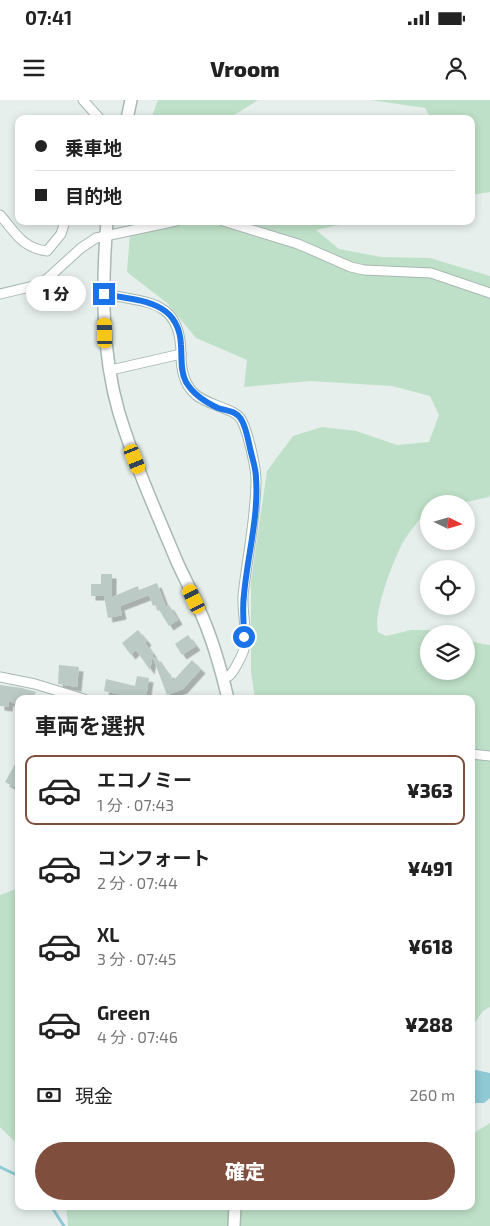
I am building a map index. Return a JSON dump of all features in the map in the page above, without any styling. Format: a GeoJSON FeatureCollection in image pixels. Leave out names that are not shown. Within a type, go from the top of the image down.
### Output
{"type":"FeatureCollection","features":[{"type":"Feature","properties":{"kind":"street"},"geometry":{"type":"LineString","coordinates":[[83,100],[96,115]]}},
{"type":"Feature","properties":{"kind":"street"},"geometry":{"type":"LineString","coordinates":[[127,115],[132,100]]}},
{"type":"Feature","properties":{"kind":"street"},"geometry":{"type":"LineString","coordinates":[[0,215],[26,245],[47,251],[61,234],[64,225]]}},
{"type":"Feature","properties":{"kind":"street"},"geometry":{"type":"LineString","coordinates":[[107,225],[104,294],[105,333],[119,411],[135,459],[200,610],[227,695]]}},
{"type":"Feature","properties":{"kind":"street"},"geometry":{"type":"LineString","coordinates":[[0,294],[38,285],[81,248],[96,238],[156,225]]}},
{"type":"Feature","properties":{"kind":"street"},"geometry":{"type":"LineString","coordinates":[[237,225],[298,244],[351,267],[364,270],[431,274],[490,293]]}},
{"type":"Feature","properties":{"kind":"street"},"geometry":{"type":"LineString","coordinates":[[104,294],[155,304],[167,311],[174,319],[180,331],[181,364],[184,379],[192,391],[201,399],[219,408],[234,412],[242,420],[248,438],[256,478],[255,510],[243,597],[244,650],[231,675],[223,679]]}},
{"type":"Feature","properties":{"kind":"street"},"geometry":{"type":"LineString","coordinates":[[111,370],[181,354]]}},
{"type":"Feature","properties":{"kind":"street"},"geometry":{"type":"LineString","coordinates":[[0,677],[35,684],[71,695]]}},
{"type":"Feature","properties":{"kind":"street"},"geometry":{"type":"LineString","coordinates":[[475,754],[490,756]]}},
{"type":"Feature","properties":{"kind":"street"},"geometry":{"type":"LineString","coordinates":[[234,1226],[235,1210]]}},
{"type":"Feature","properties":{"kind":"green space"},"geometry":{"type":"Polygon","coordinates":[[[158,100],[258,100],[234,115],[152,115],[158,100]]]}},
{"type":"Feature","properties":{"kind":"green space"},"geometry":{"type":"Polygon","coordinates":[[[371,100],[490,100],[490,192],[475,194],[475,115],[429,115],[425,108],[371,100]]]}},
{"type":"Feature","properties":{"kind":"green space"},"geometry":{"type":"Polygon","coordinates":[[[131,225],[339,225],[316,230],[339,249],[381,257],[430,258],[490,276],[490,495],[489,497],[475,500],[475,495],[420,495],[420,519],[403,542],[397,554],[384,589],[377,623],[378,632],[386,636],[411,630],[420,630],[420,680],[475,680],[475,642],[490,645],[490,1007],[482,1012],[475,1023],[475,695],[254,695],[251,672],[251,581],[267,471],[293,436],[322,427],[356,431],[397,445],[429,442],[439,415],[430,396],[392,386],[310,381],[244,387],[247,360],[196,338],[167,303],[127,272],[131,225]]]}},
{"type":"Feature","properties":{"kind":"green space"},"geometry":{"type":"Polygon","coordinates":[[[15,889],[15,1142],[0,1127],[0,895],[15,889]]]}},
{"type":"Feature","properties":{"kind":"green space"},"geometry":{"type":"Polygon","coordinates":[[[490,1123],[490,1226],[68,1226],[66,1210],[475,1210],[475,1132],[490,1123]]]}},
{"type":"Feature","properties":{"kind":"water"},"geometry":{"type":"Polygon","coordinates":[[[475,1070],[490,1073],[490,1098],[484,1103],[475,1103],[475,1070]]]}},
{"type":"Feature","properties":{"kind":"building"},"geometry":{"type":"Polygon","coordinates":[[[101,574],[112,574],[112,597],[138,586],[139,590],[157,583],[166,607],[169,605],[178,620],[169,626],[156,605],[153,606],[149,595],[120,606],[122,615],[108,618],[104,596],[91,596],[91,584],[101,584],[101,574]]]}},
{"type":"Feature","properties":{"kind":"building"},"geometry":{"type":"Polygon","coordinates":[[[138,630],[147,641],[145,643],[153,654],[150,670],[136,650],[131,655],[122,643],[138,630]]]}},
{"type":"Feature","properties":{"kind":"building"},"geometry":{"type":"Polygon","coordinates":[[[188,635],[196,646],[182,655],[175,644],[188,635]]]}},
{"type":"Feature","properties":{"kind":"building"},"geometry":{"type":"Polygon","coordinates":[[[156,657],[168,674],[170,673],[173,681],[192,660],[201,669],[183,689],[167,695],[153,658],[156,657]]]}},
{"type":"Feature","properties":{"kind":"building"},"geometry":{"type":"Polygon","coordinates":[[[59,665],[79,667],[77,687],[58,684],[59,665]]]}},
{"type":"Feature","properties":{"kind":"building"},"geometry":{"type":"Polygon","coordinates":[[[137,676],[149,678],[146,695],[121,695],[104,691],[106,679],[135,686],[137,676]]]}},
{"type":"Feature","properties":{"kind":"building"},"geometry":{"type":"Polygon","coordinates":[[[0,685],[36,692],[34,695],[15,695],[15,704],[9,701],[8,707],[0,706],[0,685]]]}},
{"type":"Feature","properties":{"kind":"building"},"geometry":{"type":"Polygon","coordinates":[[[15,764],[14,787],[5,782],[15,764]]]}},
{"type":"Feature","properties":{"kind":"waterway"},"geometry":{"type":"LineString","coordinates":[[0,1167],[15,1174]]}},
{"type":"Feature","properties":{"kind":"waterway"},"geometry":{"type":"LineString","coordinates":[[54,1210],[64,1226]]}},
{"type":"Feature","properties":{"kind":"route"},"geometry":{"type":"LineString","coordinates":[[104,294],[155,304],[167,311],[174,319],[180,331],[181,364],[184,379],[192,391],[201,399],[219,408],[234,412],[242,420],[248,438],[256,478],[255,510],[243,597],[244,637]]}}]}
